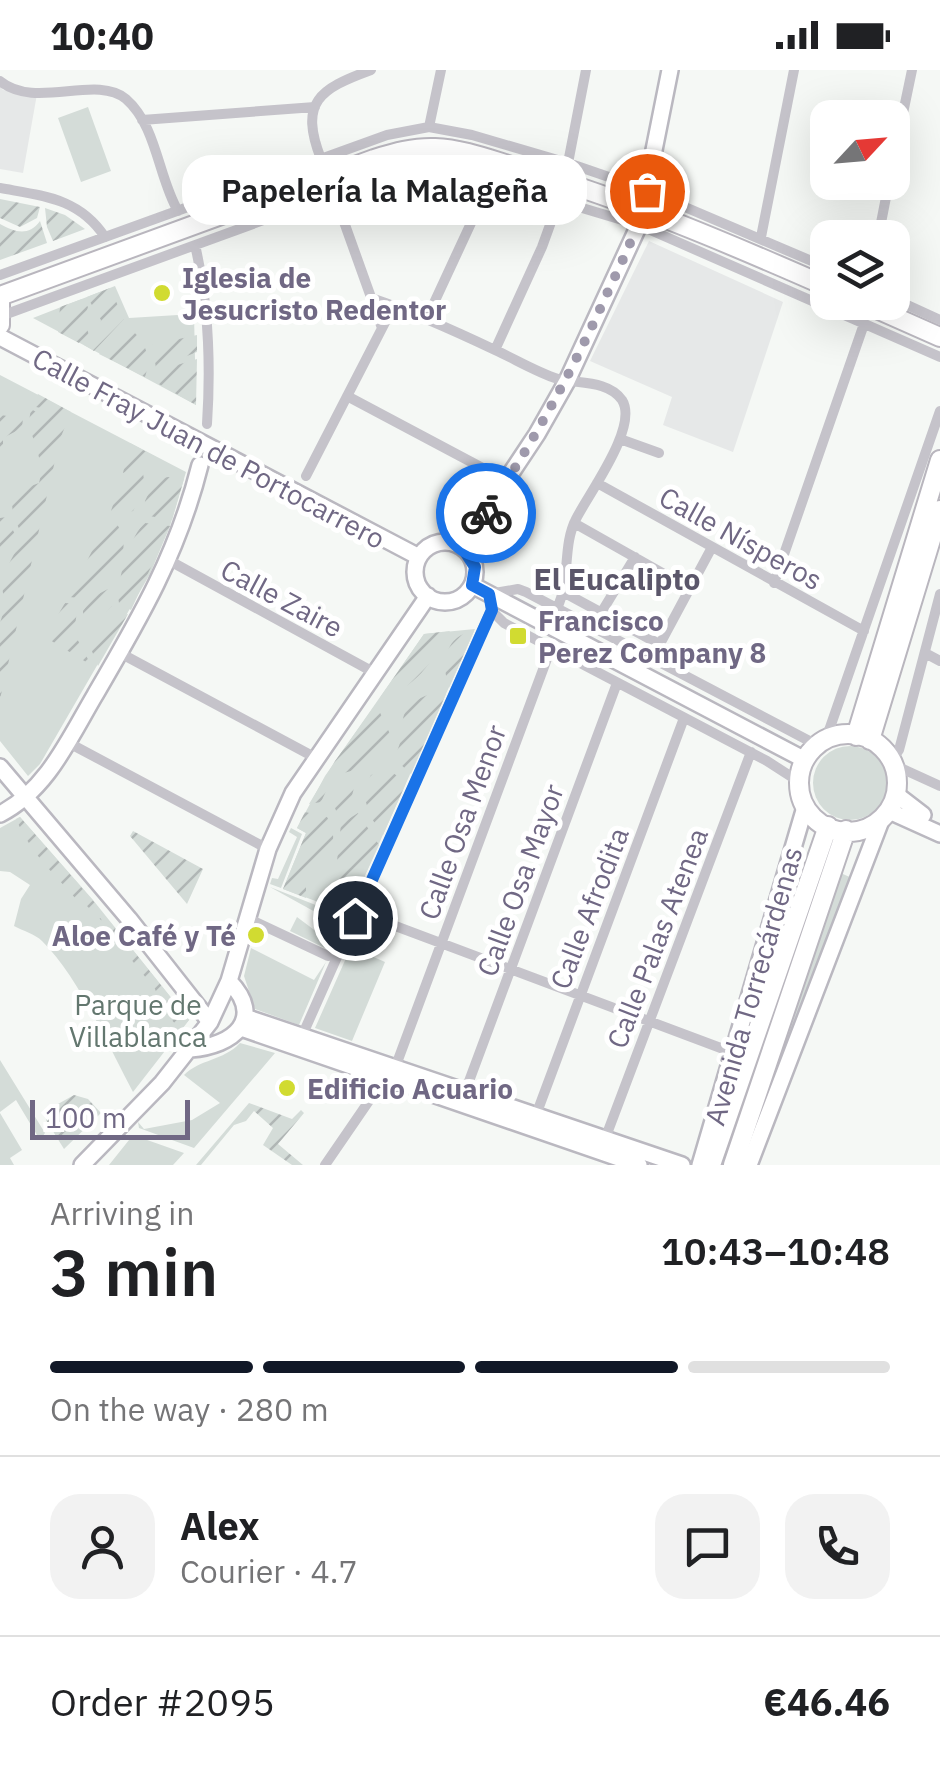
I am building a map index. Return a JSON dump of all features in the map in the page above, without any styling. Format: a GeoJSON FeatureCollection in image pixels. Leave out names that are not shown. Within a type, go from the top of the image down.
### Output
{"type":"FeatureCollection","features":[{"type":"Feature","properties":{"kind":"main road"},"geometry":{"type":"LineString","coordinates":[[0,310],[374,158],[434,148],[462,152],[643,208],[810,280]]}},
{"type":"Feature","properties":{"kind":"main road"},"geometry":{"type":"LineString","coordinates":[[900,320],[940,338]]}},
{"type":"Feature","properties":{"kind":"main road"},"geometry":{"type":"LineString","coordinates":[[863,738],[940,460]]}},
{"type":"Feature","properties":{"kind":"main road"},"geometry":{"type":"LineString","coordinates":[[863,738],[940,510]]}},
{"type":"Feature","properties":{"kind":"main road"},"geometry":{"type":"LineString","coordinates":[[863,738],[893,762],[889,808],[864,828],[828,826],[805,807],[798,781],[816,748],[863,738]]}},
{"type":"Feature","properties":{"kind":"main road","name":"Avenida Torrecárdenas"},"geometry":{"type":"LineString","coordinates":[[711,1165],[828,826]]}},
{"type":"Feature","properties":{"kind":"main road","name":"Avenida Torrecárdenas"},"geometry":{"type":"LineString","coordinates":[[733,1165],[846,830]]}},
{"type":"Feature","properties":{"kind":"street"},"geometry":{"type":"LineString","coordinates":[[322,158],[311,131],[310,116],[315,106],[334,84],[371,70]]}},
{"type":"Feature","properties":{"kind":"street"},"geometry":{"type":"LineString","coordinates":[[429,127],[441,70]]}},
{"type":"Feature","properties":{"kind":"street"},"geometry":{"type":"LineString","coordinates":[[568,163],[586,70]]}},
{"type":"Feature","properties":{"kind":"street"},"geometry":{"type":"LineString","coordinates":[[462,547],[568,381],[643,208],[670,70]]}},
{"type":"Feature","properties":{"kind":"street"},"geometry":{"type":"LineString","coordinates":[[761,238],[794,70]]}},
{"type":"Feature","properties":{"kind":"street"},"geometry":{"type":"LineString","coordinates":[[906,100],[912,70]]}},
{"type":"Feature","properties":{"kind":"street"},"geometry":{"type":"LineString","coordinates":[[0,82],[10,90],[108,90],[126,99],[142,120],[178,211]]}},
{"type":"Feature","properties":{"kind":"street"},"geometry":{"type":"LineString","coordinates":[[142,120],[315,106]]}},
{"type":"Feature","properties":{"kind":"street"},"geometry":{"type":"LineString","coordinates":[[0,275],[386,135],[429,127],[472,135],[568,163],[643,208],[864,324],[940,357]]}},
{"type":"Feature","properties":{"kind":"street"},"geometry":{"type":"LineString","coordinates":[[0,310],[395,172],[421,168],[448,168],[560,200],[643,208],[761,238],[810,260]]}},
{"type":"Feature","properties":{"kind":"street"},"geometry":{"type":"LineString","coordinates":[[427,318],[491,180]]}},
{"type":"Feature","properties":{"kind":"street"},"geometry":{"type":"LineString","coordinates":[[0,188],[66,202],[92,218],[104,237]]}},
{"type":"Feature","properties":{"kind":"street"},"geometry":{"type":"LineString","coordinates":[[334,194],[383,328]]}},
{"type":"Feature","properties":{"kind":"street"},"geometry":{"type":"LineString","coordinates":[[495,350],[560,200]]}},
{"type":"Feature","properties":{"kind":"street"},"geometry":{"type":"LineString","coordinates":[[195,245],[208,332],[206,424]]}},
{"type":"Feature","properties":{"kind":"street"},"geometry":{"type":"LineString","coordinates":[[374,298],[427,318],[554,378],[587,382],[611,391],[622,401],[626,414],[620,439],[574,523],[565,593],[558,608]]}},
{"type":"Feature","properties":{"kind":"street"},"geometry":{"type":"LineString","coordinates":[[306,476],[394,306]]}},
{"type":"Feature","properties":{"kind":"street"},"geometry":{"type":"LineString","coordinates":[[910,306],[940,320]]}},
{"type":"Feature","properties":{"kind":"street"},"geometry":{"type":"LineString","coordinates":[[774,583],[864,324]]}},
{"type":"Feature","properties":{"kind":"street","name":"Calle Fray Juan de Portocarrero"},"geometry":{"type":"LineString","coordinates":[[0,337],[419,558]]}},
{"type":"Feature","properties":{"kind":"street"},"geometry":{"type":"LineString","coordinates":[[347,396],[507,482]]}},
{"type":"Feature","properties":{"kind":"street"},"geometry":{"type":"LineString","coordinates":[[816,748],[864,631],[940,411]]}},
{"type":"Feature","properties":{"kind":"street"},"geometry":{"type":"LineString","coordinates":[[620,439],[659,453]]}},
{"type":"Feature","properties":{"kind":"street"},"geometry":{"type":"LineString","coordinates":[[0,814],[46,775],[120,653],[170,561],[200,465]]}},
{"type":"Feature","properties":{"kind":"street","name":"Calle Nísperos"},"geometry":{"type":"LineString","coordinates":[[597,482],[864,631]]}},
{"type":"Feature","properties":{"kind":"street"},"geometry":{"type":"LineString","coordinates":[[574,523],[689,588]]}},
{"type":"Feature","properties":{"kind":"street"},"geometry":{"type":"LineString","coordinates":[[437,543],[462,547],[475,567],[472,585],[454,600],[440,601],[428,596],[416,579],[419,558],[437,543]]}},
{"type":"Feature","properties":{"kind":"street"},"geometry":{"type":"LineString","coordinates":[[653,657],[711,549]]}},
{"type":"Feature","properties":{"kind":"street"},"geometry":{"type":"LineString","coordinates":[[601,612],[634,557]]}},
{"type":"Feature","properties":{"kind":"street","name":"Calle Zaire"},"geometry":{"type":"LineString","coordinates":[[170,561],[374,672]]}},
{"type":"Feature","properties":{"kind":"street"},"geometry":{"type":"LineString","coordinates":[[472,585],[504,623],[798,781]]}},
{"type":"Feature","properties":{"kind":"street"},"geometry":{"type":"LineString","coordinates":[[302,1036],[490,602],[518,588],[653,657],[816,748]]}},
{"type":"Feature","properties":{"kind":"street"},"geometry":{"type":"LineString","coordinates":[[565,593],[658,644]]}},
{"type":"Feature","properties":{"kind":"street"},"geometry":{"type":"LineString","coordinates":[[940,594],[893,762],[940,786]]}},
{"type":"Feature","properties":{"kind":"street"},"geometry":{"type":"LineString","coordinates":[[82,1165],[191,1049],[210,1022],[229,981],[268,849],[293,793],[428,596]]}},
{"type":"Feature","properties":{"kind":"street"},"geometry":{"type":"LineString","coordinates":[[490,602],[816,748]]}},
{"type":"Feature","properties":{"kind":"street","name":"Calle Osa Menor"},"geometry":{"type":"LineString","coordinates":[[325,1165],[390,1073],[550,648]]}},
{"type":"Feature","properties":{"kind":"street"},"geometry":{"type":"LineString","coordinates":[[120,653],[316,758]]}},
{"type":"Feature","properties":{"kind":"street"},"geometry":{"type":"LineString","coordinates":[[925,653],[940,661]]}},
{"type":"Feature","properties":{"kind":"street","name":"Calle Osa Mayor"},"geometry":{"type":"LineString","coordinates":[[465,1092],[617,683]]}},
{"type":"Feature","properties":{"kind":"street","name":"Calle Afrodita"},"geometry":{"type":"LineString","coordinates":[[536,1115],[684,718]]}},
{"type":"Feature","properties":{"kind":"street"},"geometry":{"type":"LineString","coordinates":[[67,742],[268,849]]}},
{"type":"Feature","properties":{"kind":"street","name":"Calle Palas Atenea"},"geometry":{"type":"LineString","coordinates":[[605,1139],[750,752]]}},
{"type":"Feature","properties":{"kind":"street"},"geometry":{"type":"LineString","coordinates":[[0,768],[121,909],[210,1022]]}},
{"type":"Feature","properties":{"kind":"street"},"geometry":{"type":"LineString","coordinates":[[889,808],[907,806],[940,824]]}},
{"type":"Feature","properties":{"kind":"street","name":"Avenida Torrecárdenas"},"geometry":{"type":"LineString","coordinates":[[700,1165],[805,807]]}},
{"type":"Feature","properties":{"kind":"street"},"geometry":{"type":"LineString","coordinates":[[889,808],[940,834]]}},
{"type":"Feature","properties":{"kind":"street","name":"Avenida Torrecárdenas"},"geometry":{"type":"LineString","coordinates":[[749,1165],[889,808]]}},
{"type":"Feature","properties":{"kind":"street"},"geometry":{"type":"LineString","coordinates":[[358,912],[734,1054]]}},
{"type":"Feature","properties":{"kind":"street"},"geometry":{"type":"LineString","coordinates":[[246,918],[328,956]]}},
{"type":"Feature","properties":{"kind":"street"},"geometry":{"type":"LineString","coordinates":[[229,981],[238,990],[243,1023]]}},
{"type":"Feature","properties":{"kind":"street"},"geometry":{"type":"LineString","coordinates":[[191,1049],[226,1042],[243,1023]]}},
{"type":"Feature","properties":{"kind":"street"},"geometry":{"type":"LineString","coordinates":[[243,1023],[302,1036],[390,1073],[465,1092],[677,1164]]}},
{"type":"Feature","properties":{"kind":"street"},"geometry":{"type":"LineString","coordinates":[[243,1023],[639,1165]]}},
{"type":"Feature","properties":{"kind":"shaded area"},"geometry":{"type":"Polygon","coordinates":[[[0,86],[3,90],[37,94],[23,173],[0,169],[0,86]]]}},
{"type":"Feature","properties":{"kind":"shaded area"},"geometry":{"type":"Polygon","coordinates":[[[649,241],[783,302],[733,452],[663,425],[672,397],[590,361],[649,241]]]}},
{"type":"Feature","properties":{"kind":"green space"},"geometry":{"type":"Polygon","coordinates":[[[88,107],[111,171],[81,182],[58,118],[88,107]]]}},
{"type":"Feature","properties":{"kind":"green space"},"geometry":{"type":"Polygon","coordinates":[[[0,199],[40,207],[37,218],[20,227],[0,218],[0,199]]]}},
{"type":"Feature","properties":{"kind":"green space"},"geometry":{"type":"Polygon","coordinates":[[[45,208],[65,215],[85,229],[53,241],[45,208]]]}},
{"type":"Feature","properties":{"kind":"green space"},"geometry":{"type":"Polygon","coordinates":[[[40,221],[47,243],[0,260],[0,224],[21,232],[40,221]]]}},
{"type":"Feature","properties":{"kind":"green space"},"geometry":{"type":"Polygon","coordinates":[[[115,286],[129,318],[194,314],[196,405],[33,318],[115,286]]]}},
{"type":"Feature","properties":{"kind":"green space"},"geometry":{"type":"Polygon","coordinates":[[[110,288],[124,319],[94,351],[84,345],[99,332],[101,320],[87,297],[110,288]]]}},
{"type":"Feature","properties":{"kind":"green space"},"geometry":{"type":"Polygon","coordinates":[[[82,299],[88,307],[84,320],[89,335],[79,343],[58,332],[60,307],[82,299]]]}},
{"type":"Feature","properties":{"kind":"green space"},"geometry":{"type":"Polygon","coordinates":[[[125,326],[145,348],[145,377],[99,354],[125,326]]]}},
{"type":"Feature","properties":{"kind":"green space"},"geometry":{"type":"Polygon","coordinates":[[[197,335],[197,352],[156,368],[152,345],[197,335]]]}},
{"type":"Feature","properties":{"kind":"green space"},"geometry":{"type":"Polygon","coordinates":[[[197,359],[196,405],[157,383],[174,366],[197,359]]]}},
{"type":"Feature","properties":{"kind":"green space"},"geometry":{"type":"Polygon","coordinates":[[[0,375],[186,472],[150,574],[40,764],[28,776],[0,741],[0,375]]]}},
{"type":"Feature","properties":{"kind":"green space"},"geometry":{"type":"Polygon","coordinates":[[[38,394],[71,412],[60,439],[0,699],[0,623],[5,607],[1,579],[23,537],[15,520],[23,517],[22,513],[13,514],[11,494],[16,482],[31,486],[39,483],[41,469],[28,427],[31,409],[43,416],[46,409],[31,406],[38,394]]]}},
{"type":"Feature","properties":{"kind":"green space"},"geometry":{"type":"Polygon","coordinates":[[[0,415],[23,418],[22,428],[3,438],[7,459],[4,461],[0,459],[0,415]]]}},
{"type":"Feature","properties":{"kind":"green space"},"geometry":{"type":"Polygon","coordinates":[[[130,443],[156,457],[144,467],[123,473],[130,443]]]}},
{"type":"Feature","properties":{"kind":"green space"},"geometry":{"type":"Polygon","coordinates":[[[143,473],[145,487],[133,511],[111,511],[122,477],[143,473]]]}},
{"type":"Feature","properties":{"kind":"green space"},"geometry":{"type":"Polygon","coordinates":[[[184,479],[172,520],[144,515],[145,501],[155,480],[184,479]]]}},
{"type":"Feature","properties":{"kind":"green space"},"geometry":{"type":"Polygon","coordinates":[[[7,517],[17,539],[0,565],[0,518],[7,517]]]}},
{"type":"Feature","properties":{"kind":"green space"},"geometry":{"type":"Polygon","coordinates":[[[109,517],[123,539],[119,565],[108,580],[81,598],[69,597],[109,517]]]}},
{"type":"Feature","properties":{"kind":"green space"},"geometry":{"type":"Polygon","coordinates":[[[145,523],[170,526],[131,610],[119,603],[119,585],[129,549],[145,523]]]}},
{"type":"Feature","properties":{"kind":"green space"},"geometry":{"type":"Polygon","coordinates":[[[108,589],[112,606],[84,631],[83,611],[93,597],[108,589]]]}},
{"type":"Feature","properties":{"kind":"green space"},"geometry":{"type":"Polygon","coordinates":[[[65,603],[78,604],[74,633],[91,665],[45,637],[65,603]]]}},
{"type":"Feature","properties":{"kind":"green space"},"geometry":{"type":"Polygon","coordinates":[[[128,614],[98,666],[87,639],[109,617],[128,614]]]}},
{"type":"Feature","properties":{"kind":"green space"},"geometry":{"type":"Polygon","coordinates":[[[475,629],[348,913],[283,889],[306,833],[297,828],[325,776],[424,634],[475,629]]]}},
{"type":"Feature","properties":{"kind":"green space"},"geometry":{"type":"Polygon","coordinates":[[[450,631],[413,681],[379,699],[424,634],[450,631]]]}},
{"type":"Feature","properties":{"kind":"green space"},"geometry":{"type":"Polygon","coordinates":[[[474,631],[449,688],[447,652],[456,639],[474,631]]]}},
{"type":"Feature","properties":{"kind":"green space"},"geometry":{"type":"Polygon","coordinates":[[[430,694],[446,694],[411,774],[395,755],[403,721],[409,707],[430,694]]]}},
{"type":"Feature","properties":{"kind":"green space"},"geometry":{"type":"Polygon","coordinates":[[[376,704],[390,734],[383,753],[361,768],[333,776],[321,802],[309,804],[335,761],[376,704]]]}},
{"type":"Feature","properties":{"kind":"green space"},"geometry":{"type":"Polygon","coordinates":[[[850,746],[876,757],[887,783],[876,809],[850,820],[824,809],[813,783],[824,757],[850,746]]]}},
{"type":"Feature","properties":{"kind":"green space"},"geometry":{"type":"Polygon","coordinates":[[[392,772],[406,783],[383,835],[370,816],[363,792],[371,775],[392,772]]]}},
{"type":"Feature","properties":{"kind":"green space"},"geometry":{"type":"Polygon","coordinates":[[[347,781],[355,784],[349,807],[337,813],[333,803],[336,789],[347,781]]]}},
{"type":"Feature","properties":{"kind":"green space"},"geometry":{"type":"Polygon","coordinates":[[[305,812],[327,817],[333,837],[329,852],[306,881],[306,898],[283,889],[306,833],[297,828],[305,812]]]}},
{"type":"Feature","properties":{"kind":"green space"},"geometry":{"type":"Polygon","coordinates":[[[358,813],[379,845],[358,891],[353,889],[343,911],[315,901],[313,889],[337,861],[341,824],[358,813]]]}},
{"type":"Feature","properties":{"kind":"green space","name":"Parque de Villablanca"},"geometry":{"type":"Polygon","coordinates":[[[20,817],[189,1020],[133,1092],[68,973],[42,941],[14,926],[21,899],[30,885],[10,872],[0,871],[0,828],[20,817]]]}},
{"type":"Feature","properties":{"kind":"green space"},"geometry":{"type":"Polygon","coordinates":[[[20,817],[95,903],[92,906],[103,922],[87,906],[82,906],[37,855],[16,819],[20,817]]]}},
{"type":"Feature","properties":{"kind":"green space"},"geometry":{"type":"Polygon","coordinates":[[[291,828],[302,834],[281,888],[270,884],[272,878],[278,879],[297,837],[289,832],[291,828]]]}},
{"type":"Feature","properties":{"kind":"green space"},"geometry":{"type":"Polygon","coordinates":[[[133,831],[203,869],[187,904],[130,836],[133,831]]]}},
{"type":"Feature","properties":{"kind":"green space"},"geometry":{"type":"Polygon","coordinates":[[[796,857],[809,861],[725,1101],[796,857]]]}},
{"type":"Feature","properties":{"kind":"green space"},"geometry":{"type":"Polygon","coordinates":[[[836,871],[852,878],[762,1119],[737,1165],[836,871]]]}},
{"type":"Feature","properties":{"kind":"green space"},"geometry":{"type":"Polygon","coordinates":[[[270,887],[346,917],[331,951],[290,931],[297,917],[317,932],[326,918],[270,887]]]}},
{"type":"Feature","properties":{"kind":"green space"},"geometry":{"type":"Polygon","coordinates":[[[111,923],[189,1020],[181,1030],[168,1016],[173,1011],[169,1006],[163,1010],[155,989],[109,932],[106,927],[111,923]]]}},
{"type":"Feature","properties":{"kind":"green space"},"geometry":{"type":"Polygon","coordinates":[[[351,947],[385,962],[352,1041],[315,1028],[351,947]]]}},
{"type":"Feature","properties":{"kind":"green space"},"geometry":{"type":"Polygon","coordinates":[[[251,948],[314,980],[326,962],[299,1025],[255,1009],[244,976],[251,948]]]}},
{"type":"Feature","properties":{"kind":"green space"},"geometry":{"type":"Polygon","coordinates":[[[240,1043],[275,1053],[194,1148],[139,1128],[138,1122],[144,1129],[192,1120],[220,1103],[184,1075],[240,1043]]]}},
{"type":"Feature","properties":{"kind":"green space"},"geometry":{"type":"Polygon","coordinates":[[[0,1060],[45,1133],[40,1140],[16,1100],[0,1112],[0,1060]]]}},
{"type":"Feature","properties":{"kind":"green space"},"geometry":{"type":"Polygon","coordinates":[[[74,1095],[88,1099],[101,1113],[64,1149],[46,1120],[58,1104],[74,1095]]]}},
{"type":"Feature","properties":{"kind":"green space"},"geometry":{"type":"Polygon","coordinates":[[[249,1103],[292,1119],[301,1110],[304,1113],[278,1144],[303,1165],[292,1165],[263,1145],[273,1128],[254,1111],[246,1121],[234,1125],[201,1165],[196,1165],[249,1103]]]}},
{"type":"Feature","properties":{"kind":"green space"},"geometry":{"type":"Polygon","coordinates":[[[0,1113],[22,1150],[10,1158],[14,1165],[0,1165],[0,1113]]]}},
{"type":"Feature","properties":{"kind":"green space"},"geometry":{"type":"Polygon","coordinates":[[[133,1135],[184,1153],[173,1165],[109,1165],[133,1135]]]}},
{"type":"Feature","properties":{"kind":"way so far"},"geometry":{"type":"LineString","coordinates":[[486,513],[568,381],[639,225],[647,191]]}},
{"type":"Feature","properties":{"kind":"place","name":"Papelería la Malageña"},"geometry":{"type":"Point","coordinates":[647,191]}},
{"type":"Feature","properties":{"kind":"place","name":"Iglesia de Jesucristo Redentor"},"geometry":{"type":"Point","coordinates":[162,293]}},
{"type":"Feature","properties":{"kind":"place","name":"Francisco Perez Company 8"},"geometry":{"type":"Point","coordinates":[518,636]}},
{"type":"Feature","properties":{"kind":"place","name":"Aloe Café y Té"},"geometry":{"type":"Point","coordinates":[256,935]}},
{"type":"Feature","properties":{"kind":"place","name":"Edificio Acuario"},"geometry":{"type":"Point","coordinates":[287,1088]}},
{"type":"Feature","properties":{"kind":"district","name":"El Eucalipto"},"geometry":{"type":"Point","coordinates":[617,578]}},
{"type":"Feature","properties":{"kind":"route"},"geometry":{"type":"LineString","coordinates":[[355,918],[492,610],[489,594],[472,585],[475,567],[462,547],[486,513]]}}]}
